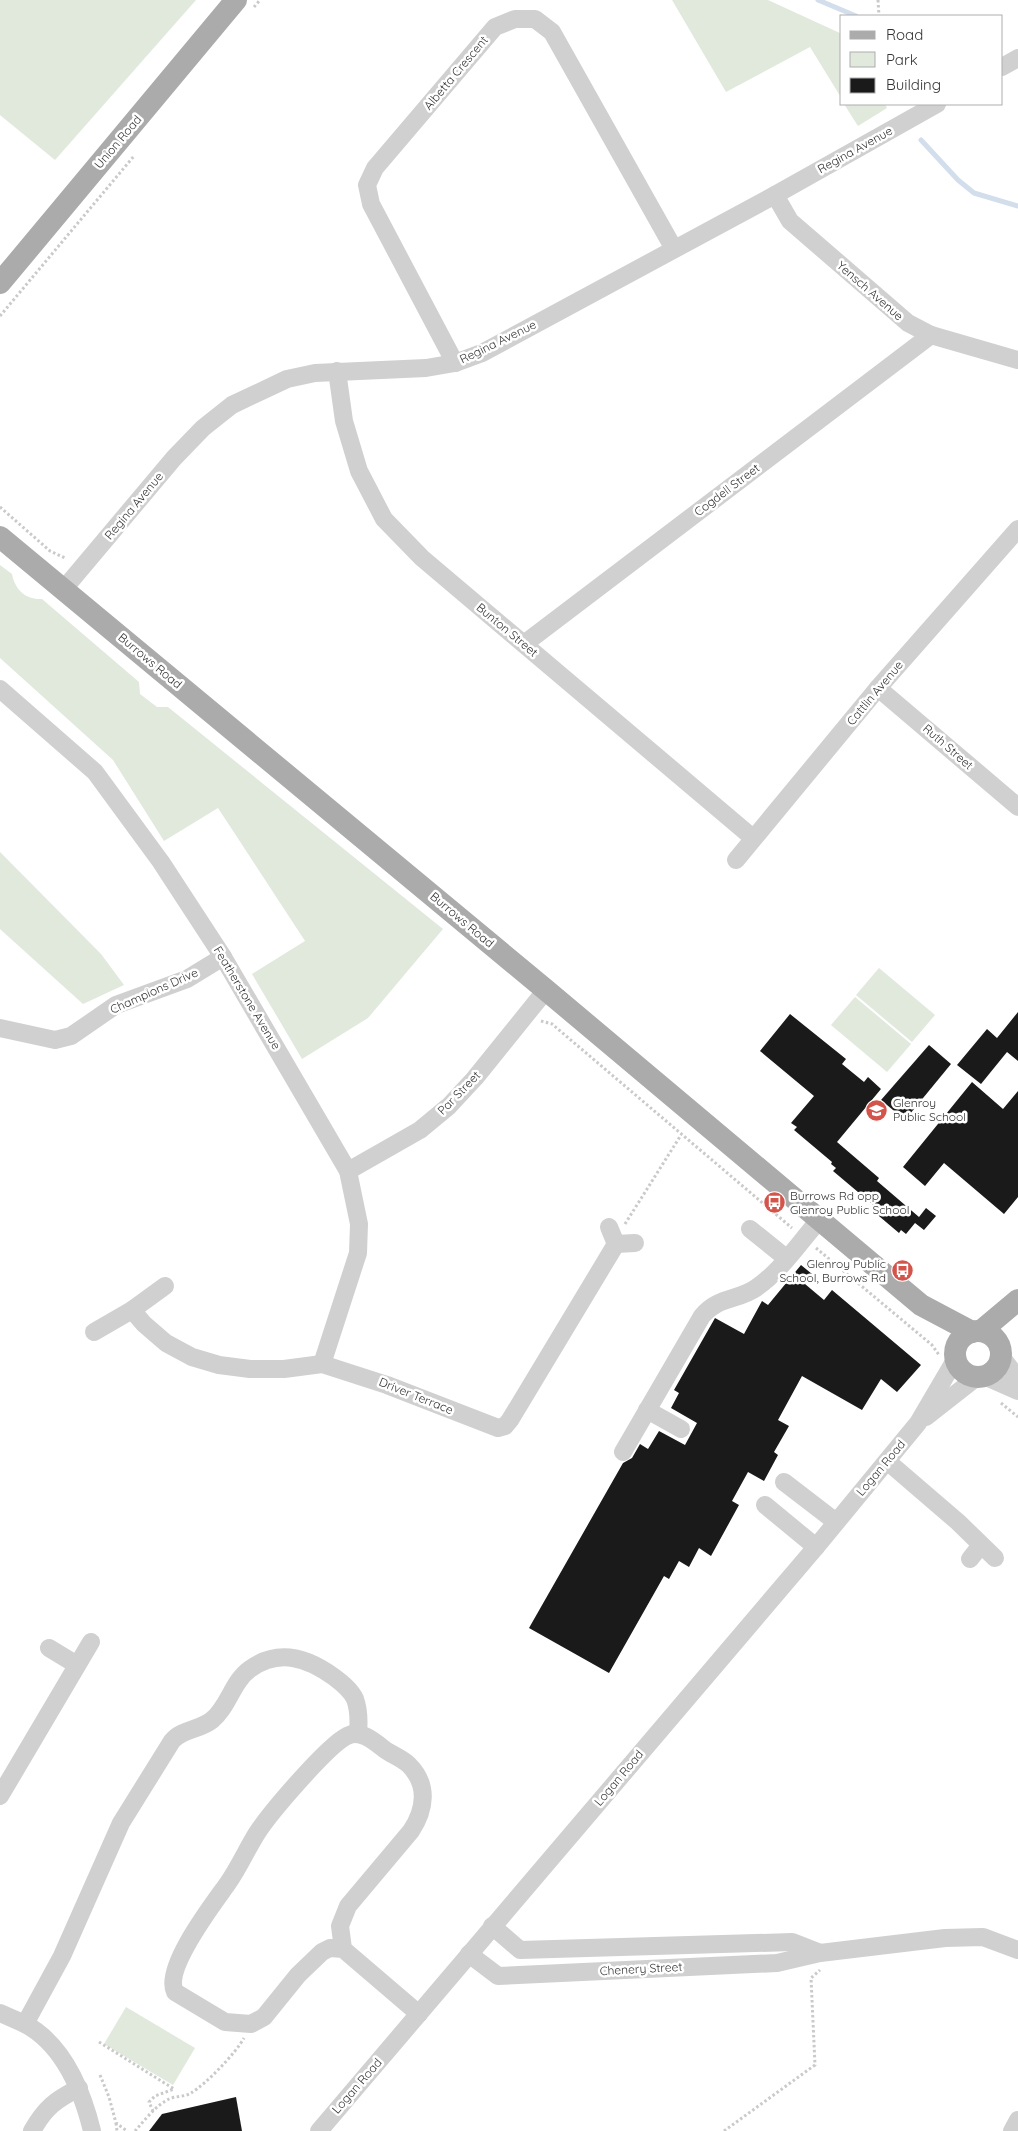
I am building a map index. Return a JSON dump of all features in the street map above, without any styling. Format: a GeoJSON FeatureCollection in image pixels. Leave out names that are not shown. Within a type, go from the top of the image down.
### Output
{"type":"FeatureCollection","features":[{"type":"Feature","properties":{"kind":"main road","name":"Union Road"},"geometry":{"type":"LineString","coordinates":[[0,283],[236,0]]}},
{"type":"Feature","properties":{"kind":"main road","name":"Burrows Road"},"geometry":{"type":"LineString","coordinates":[[0,537],[546,990],[921,1305],[976,1331]]}},
{"type":"Feature","properties":{"kind":"main road"},"geometry":{"type":"LineString","coordinates":[[1018,1300],[976,1331],[961,1338],[955,1355],[963,1372],[981,1377],[996,1369],[1000,1351],[1018,1314]]}},
{"type":"Feature","properties":{"kind":"main road","name":"Burrows Road"},"geometry":{"type":"LineString","coordinates":[[921,1305],[955,1355]]}},
{"type":"Feature","properties":{"kind":"main road"},"geometry":{"type":"LineString","coordinates":[[976,1331],[992,1336],[1000,1351]]}},
{"type":"Feature","properties":{"kind":"street","name":"Albetta Crescent"},"geometry":{"type":"LineString","coordinates":[[455,363],[371,204],[367,186],[375,168],[495,27],[514,19],[535,19],[552,32],[674,249]]}},
{"type":"Feature","properties":{"kind":"street"},"geometry":{"type":"LineString","coordinates":[[1003,66],[1018,58]]}},
{"type":"Feature","properties":{"kind":"street","name":"Regina Avenue"},"geometry":{"type":"LineString","coordinates":[[63,590],[174,458],[203,428],[232,405],[286,379],[315,373],[426,368],[455,363],[508,340],[775,195],[935,105]]}},
{"type":"Feature","properties":{"kind":"street","name":"Yensch Avenue"},"geometry":{"type":"LineString","coordinates":[[775,195],[790,221],[908,323],[931,335],[1018,360]]}},
{"type":"Feature","properties":{"kind":"street","name":"Cogdell Street"},"geometry":{"type":"LineString","coordinates":[[524,644],[931,335]]}},
{"type":"Feature","properties":{"kind":"street","name":"Bunton Street"},"geometry":{"type":"LineString","coordinates":[[337,371],[344,420],[359,471],[384,518],[422,558],[753,838]]}},
{"type":"Feature","properties":{"kind":"street","name":"Cattlin Avenue"},"geometry":{"type":"LineString","coordinates":[[736,860],[878,688],[1018,529]]}},
{"type":"Feature","properties":{"kind":"street","name":"Ruth Street"},"geometry":{"type":"LineString","coordinates":[[878,688],[1018,807]]}},
{"type":"Feature","properties":{"kind":"street","name":"Featherstone Avenue"},"geometry":{"type":"LineString","coordinates":[[0,689],[78,755],[95,772],[161,862],[223,957],[348,1171],[358,1224],[358,1253],[322,1364]]}},
{"type":"Feature","properties":{"kind":"street","name":"Champions Drive"},"geometry":{"type":"LineString","coordinates":[[0,1028],[55,1040],[71,1036],[116,1006],[187,979],[223,957]]}},
{"type":"Feature","properties":{"kind":"street","name":"Par Street"},"geometry":{"type":"LineString","coordinates":[[348,1171],[420,1130],[449,1106],[475,1078],[546,990]]}},
{"type":"Feature","properties":{"kind":"street"},"geometry":{"type":"LineString","coordinates":[[623,1452],[696,1323],[709,1307],[716,1302],[741,1295],[756,1288],[786,1258],[820,1219]]}},
{"type":"Feature","properties":{"kind":"street"},"geometry":{"type":"LineString","coordinates":[[609,1227],[625,1243]]}},
{"type":"Feature","properties":{"kind":"street"},"geometry":{"type":"LineString","coordinates":[[750,1229],[786,1258]]}},
{"type":"Feature","properties":{"kind":"street","name":"Driver Terrace"},"geometry":{"type":"LineString","coordinates":[[132,1310],[144,1324],[166,1343],[192,1357],[219,1366],[250,1369],[284,1369],[322,1364],[387,1384],[498,1428],[505,1426],[625,1243]]}},
{"type":"Feature","properties":{"kind":"street"},"geometry":{"type":"LineString","coordinates":[[94,1332],[132,1310],[165,1286]]}},
{"type":"Feature","properties":{"kind":"street"},"geometry":{"type":"LineString","coordinates":[[1000,1351],[1018,1379]]}},
{"type":"Feature","properties":{"kind":"street","name":"Logan Road"},"geometry":{"type":"LineString","coordinates":[[319,2131],[887,1461],[918,1423],[955,1355]]}},
{"type":"Feature","properties":{"kind":"street"},"geometry":{"type":"LineString","coordinates":[[981,1377],[1018,1390]]}},
{"type":"Feature","properties":{"kind":"street","name":"Logan Road"},"geometry":{"type":"LineString","coordinates":[[918,1423],[981,1377]]}},
{"type":"Feature","properties":{"kind":"street"},"geometry":{"type":"LineString","coordinates":[[647,1410],[681,1429]]}},
{"type":"Feature","properties":{"kind":"street"},"geometry":{"type":"LineString","coordinates":[[887,1461],[958,1522],[995,1558]]}},
{"type":"Feature","properties":{"kind":"street"},"geometry":{"type":"LineString","coordinates":[[784,1482],[836,1522]]}},
{"type":"Feature","properties":{"kind":"street"},"geometry":{"type":"LineString","coordinates":[[765,1505],[816,1547]]}},
{"type":"Feature","properties":{"kind":"street"},"geometry":{"type":"LineString","coordinates":[[970,1560],[981,1545]]}},
{"type":"Feature","properties":{"kind":"street"},"geometry":{"type":"LineString","coordinates":[[0,1796],[91,1642]]}},
{"type":"Feature","properties":{"kind":"street"},"geometry":{"type":"LineString","coordinates":[[50,1648],[77,1665]]}},
{"type":"Feature","properties":{"kind":"street"},"geometry":{"type":"LineString","coordinates":[[25,2024],[62,1956],[121,1823],[154,1769],[177,1736],[204,1726],[217,1715],[237,1682],[246,1672],[267,1660],[289,1656],[306,1660],[324,1669],[343,1684],[355,1698],[359,1716],[358,1733]]}},
{"type":"Feature","properties":{"kind":"street"},"geometry":{"type":"LineString","coordinates":[[343,1949],[340,1926],[348,1906],[411,1831],[420,1818],[424,1800],[420,1784],[409,1765],[370,1738],[358,1733],[349,1734],[340,1740],[314,1765],[258,1831],[230,1881],[198,1925],[174,1975],[172,1985],[174,1992],[225,2022],[251,2024],[264,2017],[298,1975],[322,1952],[330,1948],[343,1949],[419,2014]]}},
{"type":"Feature","properties":{"kind":"street","name":"Chenery Street"},"geometry":{"type":"LineString","coordinates":[[492,1926],[520,1950],[792,1942],[820,1953]]}},
{"type":"Feature","properties":{"kind":"street","name":"Chenery Street"},"geometry":{"type":"LineString","coordinates":[[469,1954],[498,1976],[777,1963],[820,1953],[902,1942],[983,1937],[1018,1950]]}},
{"type":"Feature","properties":{"kind":"street"},"geometry":{"type":"LineString","coordinates":[[0,2013],[37,2030],[65,2061],[86,2104],[92,2131]]}},
{"type":"Feature","properties":{"kind":"street"},"geometry":{"type":"LineString","coordinates":[[32,2131],[50,2105],[79,2088]]}},
{"type":"Feature","properties":{"kind":"street"},"geometry":{"type":"LineString","coordinates":[[1012,2131],[1018,2120]]}},
{"type":"Feature","properties":{"kind":"path"},"geometry":{"type":"LineString","coordinates":[[878,0],[878,15]]}},
{"type":"Feature","properties":{"kind":"path"},"geometry":{"type":"LineString","coordinates":[[0,507],[50,550],[64,558]]}},
{"type":"Feature","properties":{"kind":"path"},"geometry":{"type":"LineString","coordinates":[[536,1023],[542,1021],[552,1024],[681,1135],[932,1345],[939,1355],[939,1367],[936,1374],[942,1382]]}},
{"type":"Feature","properties":{"kind":"path"},"geometry":{"type":"LineString","coordinates":[[625,1243],[621,1230],[681,1135]]}},
{"type":"Feature","properties":{"kind":"path"},"geometry":{"type":"LineString","coordinates":[[996,1398],[1018,1417]]}},
{"type":"Feature","properties":{"kind":"path"},"geometry":{"type":"LineString","coordinates":[[724,2131],[815,2065],[811,1978],[820,1970],[820,1953]]}},
{"type":"Feature","properties":{"kind":"path"},"geometry":{"type":"LineString","coordinates":[[135,2131],[153,2111],[168,2099],[190,2094],[202,2084],[233,2054],[245,2036],[246,2024]]}},
{"type":"Feature","properties":{"kind":"path"},"geometry":{"type":"LineString","coordinates":[[99,2042],[174,2089],[155,2096],[149,2102],[153,2111]]}},
{"type":"Feature","properties":{"kind":"path"},"geometry":{"type":"LineString","coordinates":[[100,2075],[117,2131]]}},
{"type":"Feature","properties":{"kind":"path"},"geometry":{"type":"LineString","coordinates":[[116,2123],[127,2131]]}},
{"type":"Feature","properties":{"kind":"green space"},"geometry":{"type":"Polygon","coordinates":[[[0,0],[196,0],[55,160],[0,115],[0,0]]]}},
{"type":"Feature","properties":{"kind":"green space"},"geometry":{"type":"Polygon","coordinates":[[[672,0],[768,0],[840,33],[840,96],[810,47],[726,92],[672,0]]]}},
{"type":"Feature","properties":{"kind":"green space"},"geometry":{"type":"Polygon","coordinates":[[[845,105],[886,105],[887,108],[858,126],[845,105]]]}},
{"type":"Feature","properties":{"kind":"green space"},"geometry":{"type":"Polygon","coordinates":[[[0,565],[12,574],[13,580],[22,593],[31,598],[42,599],[139,682],[140,694],[157,707],[168,707],[443,929],[368,1018],[302,1059],[252,974],[305,941],[218,808],[164,841],[113,760],[0,658],[0,565]]]}},
{"type":"Feature","properties":{"kind":"green space"},"geometry":{"type":"Polygon","coordinates":[[[0,852],[101,954],[124,985],[83,1004],[0,929],[0,852]]]}},
{"type":"Feature","properties":{"kind":"green space"},"geometry":{"type":"Polygon","coordinates":[[[879,968],[935,1015],[912,1042],[856,995],[879,968]]]}},
{"type":"Feature","properties":{"kind":"green space"},"geometry":{"type":"Polygon","coordinates":[[[855,997],[911,1044],[887,1072],[831,1025],[855,997]]]}},
{"type":"Feature","properties":{"kind":"green space"},"geometry":{"type":"Polygon","coordinates":[[[126,2007],[195,2048],[173,2085],[104,2044],[126,2007]]]}},
{"type":"Feature","properties":{"kind":"building"},"geometry":{"type":"Polygon","coordinates":[[[1018,1012],[1018,1061],[1007,1052],[981,1084],[957,1065],[987,1029],[997,1038],[1018,1012]]]}},
{"type":"Feature","properties":{"kind":"building"},"geometry":{"type":"Polygon","coordinates":[[[790,1014],[846,1059],[842,1064],[864,1082],[868,1077],[881,1089],[837,1142],[879,1178],[877,1181],[919,1217],[926,1208],[936,1216],[924,1230],[915,1223],[906,1234],[901,1230],[899,1233],[873,1211],[876,1208],[871,1203],[833,1171],[836,1168],[831,1164],[832,1162],[794,1130],[797,1127],[791,1123],[814,1096],[760,1051],[790,1014]]]}},
{"type":"Feature","properties":{"kind":"building"},"geometry":{"type":"Polygon","coordinates":[[[929,1045],[951,1064],[905,1120],[881,1100],[929,1045]]]}},
{"type":"Feature","properties":{"kind":"building"},"geometry":{"type":"Polygon","coordinates":[[[972,1082],[1003,1109],[1018,1091],[1018,1197],[1004,1214],[944,1163],[925,1186],[903,1167],[972,1082]]]}},
{"type":"Feature","properties":{"kind":"building"},"geometry":{"type":"Polygon","coordinates":[[[801,1265],[812,1274],[805,1284],[824,1300],[832,1290],[921,1365],[897,1392],[881,1379],[862,1410],[802,1376],[778,1420],[789,1426],[774,1452],[778,1455],[764,1481],[748,1472],[732,1501],[739,1505],[711,1556],[699,1548],[689,1567],[679,1561],[669,1579],[664,1576],[609,1673],[529,1628],[623,1463],[632,1458],[640,1444],[648,1449],[659,1431],[685,1445],[697,1423],[671,1408],[679,1393],[674,1390],[715,1318],[744,1334],[762,1301],[768,1305],[801,1265]]]}},
{"type":"Feature","properties":{"kind":"building"},"geometry":{"type":"Polygon","coordinates":[[[236,2097],[242,2131],[149,2131],[162,2114],[236,2097]]]}},
{"type":"Feature","properties":{"kind":"waterway"},"geometry":{"type":"LineString","coordinates":[[818,0],[854,15]]}},
{"type":"Feature","properties":{"kind":"waterway"},"geometry":{"type":"LineString","coordinates":[[921,140],[958,180],[974,193],[1018,206]]}},
{"type":"Feature","properties":{"kind":"place","name":"Glenroy Public School"},"geometry":{"type":"Point","coordinates":[877,1110]}},
{"type":"Feature","properties":{"kind":"place","name":"Burrows Rd opp Glenroy Public School"},"geometry":{"type":"Point","coordinates":[774,1203]}},
{"type":"Feature","properties":{"kind":"place","name":"Glenroy Public School, Burrows Rd"},"geometry":{"type":"Point","coordinates":[902,1271]}}]}
